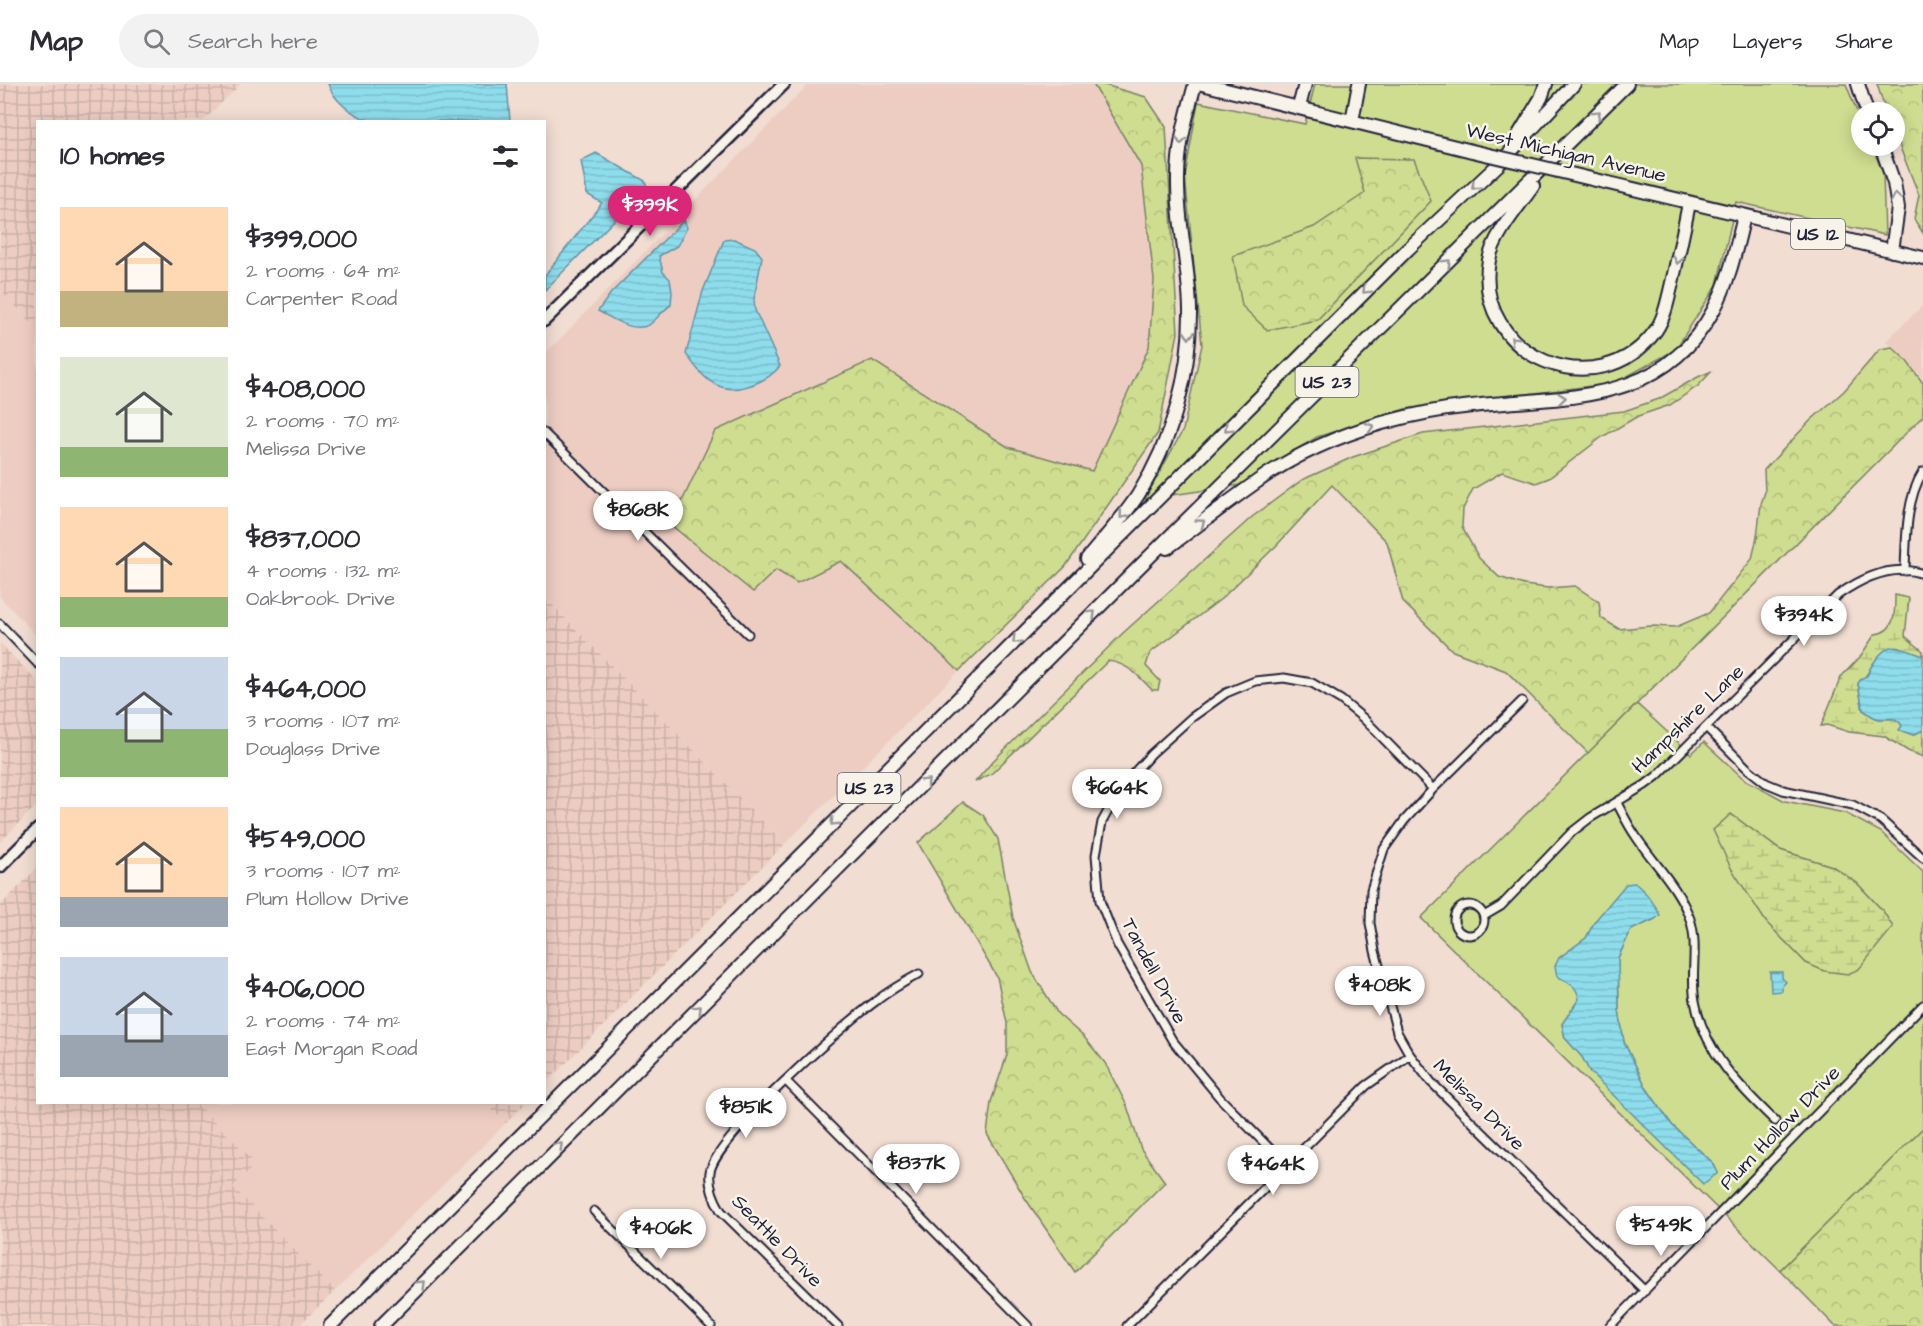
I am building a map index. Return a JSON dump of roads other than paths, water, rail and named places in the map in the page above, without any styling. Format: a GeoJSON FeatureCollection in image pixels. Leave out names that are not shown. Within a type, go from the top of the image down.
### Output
{"type":"FeatureCollection","features":[{"type":"Feature","properties":{"kind":"highway"},"geometry":{"type":"LineString","coordinates":[[1038,618],[1136,498],[1152,472],[1167,440],[1177,408],[1189,346],[1190,308],[1178,178],[1181,140],[1195,84]]}},
{"type":"Feature","properties":{"kind":"highway","name":"West Michigan Avenue"},"geometry":{"type":"LineString","coordinates":[[1202,84],[1923,258]]}},
{"type":"Feature","properties":{"kind":"highway"},"geometry":{"type":"LineString","coordinates":[[1299,107],[1305,84]]}},
{"type":"Feature","properties":{"kind":"highway"},"geometry":{"type":"LineString","coordinates":[[1352,121],[1359,84]]}},
{"type":"Feature","properties":{"kind":"highway"},"geometry":{"type":"LineString","coordinates":[[1500,162],[1541,98],[1546,84]]}},
{"type":"Feature","properties":{"kind":"highway","name":"US 23"},"geometry":{"type":"LineString","coordinates":[[330,1326],[1408,249],[1500,162],[1574,84]]}},
{"type":"Feature","properties":{"kind":"highway","name":"US 23"},"geometry":{"type":"LineString","coordinates":[[383,1324],[1137,569],[1627,84]]}},
{"type":"Feature","properties":{"kind":"highway"},"geometry":{"type":"LineString","coordinates":[[1858,84],[1864,102]]}},
{"type":"Feature","properties":{"kind":"highway"},"geometry":{"type":"LineString","coordinates":[[1885,156],[1894,183],[1898,208],[1892,251]]}},
{"type":"Feature","properties":{"kind":"highway"},"geometry":{"type":"LineString","coordinates":[[1554,157],[1502,229],[1489,258],[1487,281],[1490,302],[1509,336],[1525,351],[1541,361],[1558,367],[1577,370],[1597,368],[1616,362],[1633,352],[1653,334],[1666,307],[1689,202]]}},
{"type":"Feature","properties":{"kind":"highway"},"geometry":{"type":"LineString","coordinates":[[1137,569],[1256,482],[1303,454],[1354,432],[1428,413],[1470,406],[1594,394],[1626,386],[1656,371],[1679,355],[1694,339],[1714,310],[1725,286],[1744,216]]}},
{"type":"Feature","properties":{"kind":"main road"},"geometry":{"type":"LineString","coordinates":[[546,319],[784,84]]}},
{"type":"Feature","properties":{"kind":"main road"},"geometry":{"type":"LineString","coordinates":[[0,867],[36,831]]}},
{"type":"Feature","properties":{"kind":"street"},"geometry":{"type":"LineString","coordinates":[[546,436],[748,634]]}},
{"type":"Feature","properties":{"kind":"street"},"geometry":{"type":"LineString","coordinates":[[1905,571],[1910,508],[1923,472]]}},
{"type":"Feature","properties":{"kind":"street","name":"Hampshire Lane"},"geometry":{"type":"LineString","coordinates":[[1484,916],[1501,906],[1572,832],[1657,776],[1838,595],[1856,582],[1876,574],[1905,571],[1923,574]]}},
{"type":"Feature","properties":{"kind":"street"},"geometry":{"type":"LineString","coordinates":[[0,624],[36,662]]}},
{"type":"Feature","properties":{"kind":"street","name":"Tandell Drive"},"geometry":{"type":"LineString","coordinates":[[1286,1165],[1220,1098],[1172,1040],[1117,945],[1100,901],[1096,855],[1102,822],[1121,787],[1151,754],[1191,718],[1226,693],[1255,681],[1284,678],[1312,683],[1341,700],[1363,718],[1432,789]]}},
{"type":"Feature","properties":{"kind":"street","name":"Melissa Drive"},"geometry":{"type":"LineString","coordinates":[[1522,701],[1432,789],[1404,821],[1384,849],[1371,890],[1370,923],[1375,951],[1397,1032],[1410,1055],[1431,1082],[1645,1291]]}},
{"type":"Feature","properties":{"kind":"street"},"geometry":{"type":"LineString","coordinates":[[1706,727],[1747,768],[1766,783],[1783,790],[1853,805],[1881,820],[1923,858]]}},
{"type":"Feature","properties":{"kind":"street"},"geometry":{"type":"LineString","coordinates":[[1617,803],[1635,835],[1684,904],[1691,922],[1694,1001],[1705,1035],[1722,1065],[1741,1088],[1775,1121]]}},
{"type":"Feature","properties":{"kind":"street","name":"Hampshire Lane"},"geometry":{"type":"LineString","coordinates":[[1464,905],[1479,908],[1484,916],[1485,921],[1481,931],[1472,936],[1461,934],[1455,926],[1454,916],[1464,905]]}},
{"type":"Feature","properties":{"kind":"street","name":"Seattle Drive"},"geometry":{"type":"LineString","coordinates":[[838,1326],[721,1211],[710,1186],[710,1171],[714,1159],[731,1137],[846,1024],[896,986],[919,974]]}},
{"type":"Feature","properties":{"kind":"street","name":"Plum Hollow Drive"},"geometry":{"type":"LineString","coordinates":[[1610,1326],[1923,1005]]}},
{"type":"Feature","properties":{"kind":"street"},"geometry":{"type":"LineString","coordinates":[[1127,1326],[1366,1086],[1410,1055]]}},
{"type":"Feature","properties":{"kind":"street"},"geometry":{"type":"LineString","coordinates":[[786,1081],[1028,1326]]}},
{"type":"Feature","properties":{"kind":"street"},"geometry":{"type":"LineString","coordinates":[[594,1211],[711,1326]]}},
{"type":"Feature","properties":{"kind":"water"},"geometry":{"type":"Polygon","coordinates":[[[328,84],[507,84],[510,120],[368,120],[345,107],[328,84]]]}},
{"type":"Feature","properties":{"kind":"water"},"geometry":{"type":"Polygon","coordinates":[[[596,153],[645,181],[647,187],[546,289],[546,274],[602,203],[587,194],[581,161],[596,153]]]}},
{"type":"Feature","properties":{"kind":"water"},"geometry":{"type":"Polygon","coordinates":[[[684,220],[687,228],[677,246],[659,256],[663,272],[670,279],[671,305],[649,325],[643,327],[622,324],[598,311],[611,293],[684,220]]]}},
{"type":"Feature","properties":{"kind":"water"},"geometry":{"type":"Polygon","coordinates":[[[734,239],[755,248],[762,257],[754,299],[755,310],[780,366],[758,383],[728,388],[719,386],[705,377],[686,354],[703,291],[724,240],[734,239]]]}},
{"type":"Feature","properties":{"kind":"water"},"geometry":{"type":"Polygon","coordinates":[[[1890,647],[1923,656],[1923,730],[1913,735],[1899,730],[1902,726],[1897,720],[1879,719],[1863,710],[1858,683],[1867,676],[1879,655],[1890,647]]]}},
{"type":"Feature","properties":{"kind":"water"},"geometry":{"type":"Polygon","coordinates":[[[1635,883],[1649,897],[1660,915],[1631,930],[1618,958],[1619,1010],[1624,1042],[1647,1089],[1672,1125],[1713,1163],[1718,1173],[1703,1184],[1590,1072],[1582,1057],[1565,1038],[1562,1024],[1579,999],[1574,987],[1557,976],[1555,966],[1559,958],[1586,938],[1595,921],[1626,884],[1635,883]]]}},
{"type":"Feature","properties":{"kind":"water"},"geometry":{"type":"Polygon","coordinates":[[[1770,972],[1782,972],[1782,978],[1786,982],[1782,986],[1782,991],[1771,992],[1770,972]]]}}]}
